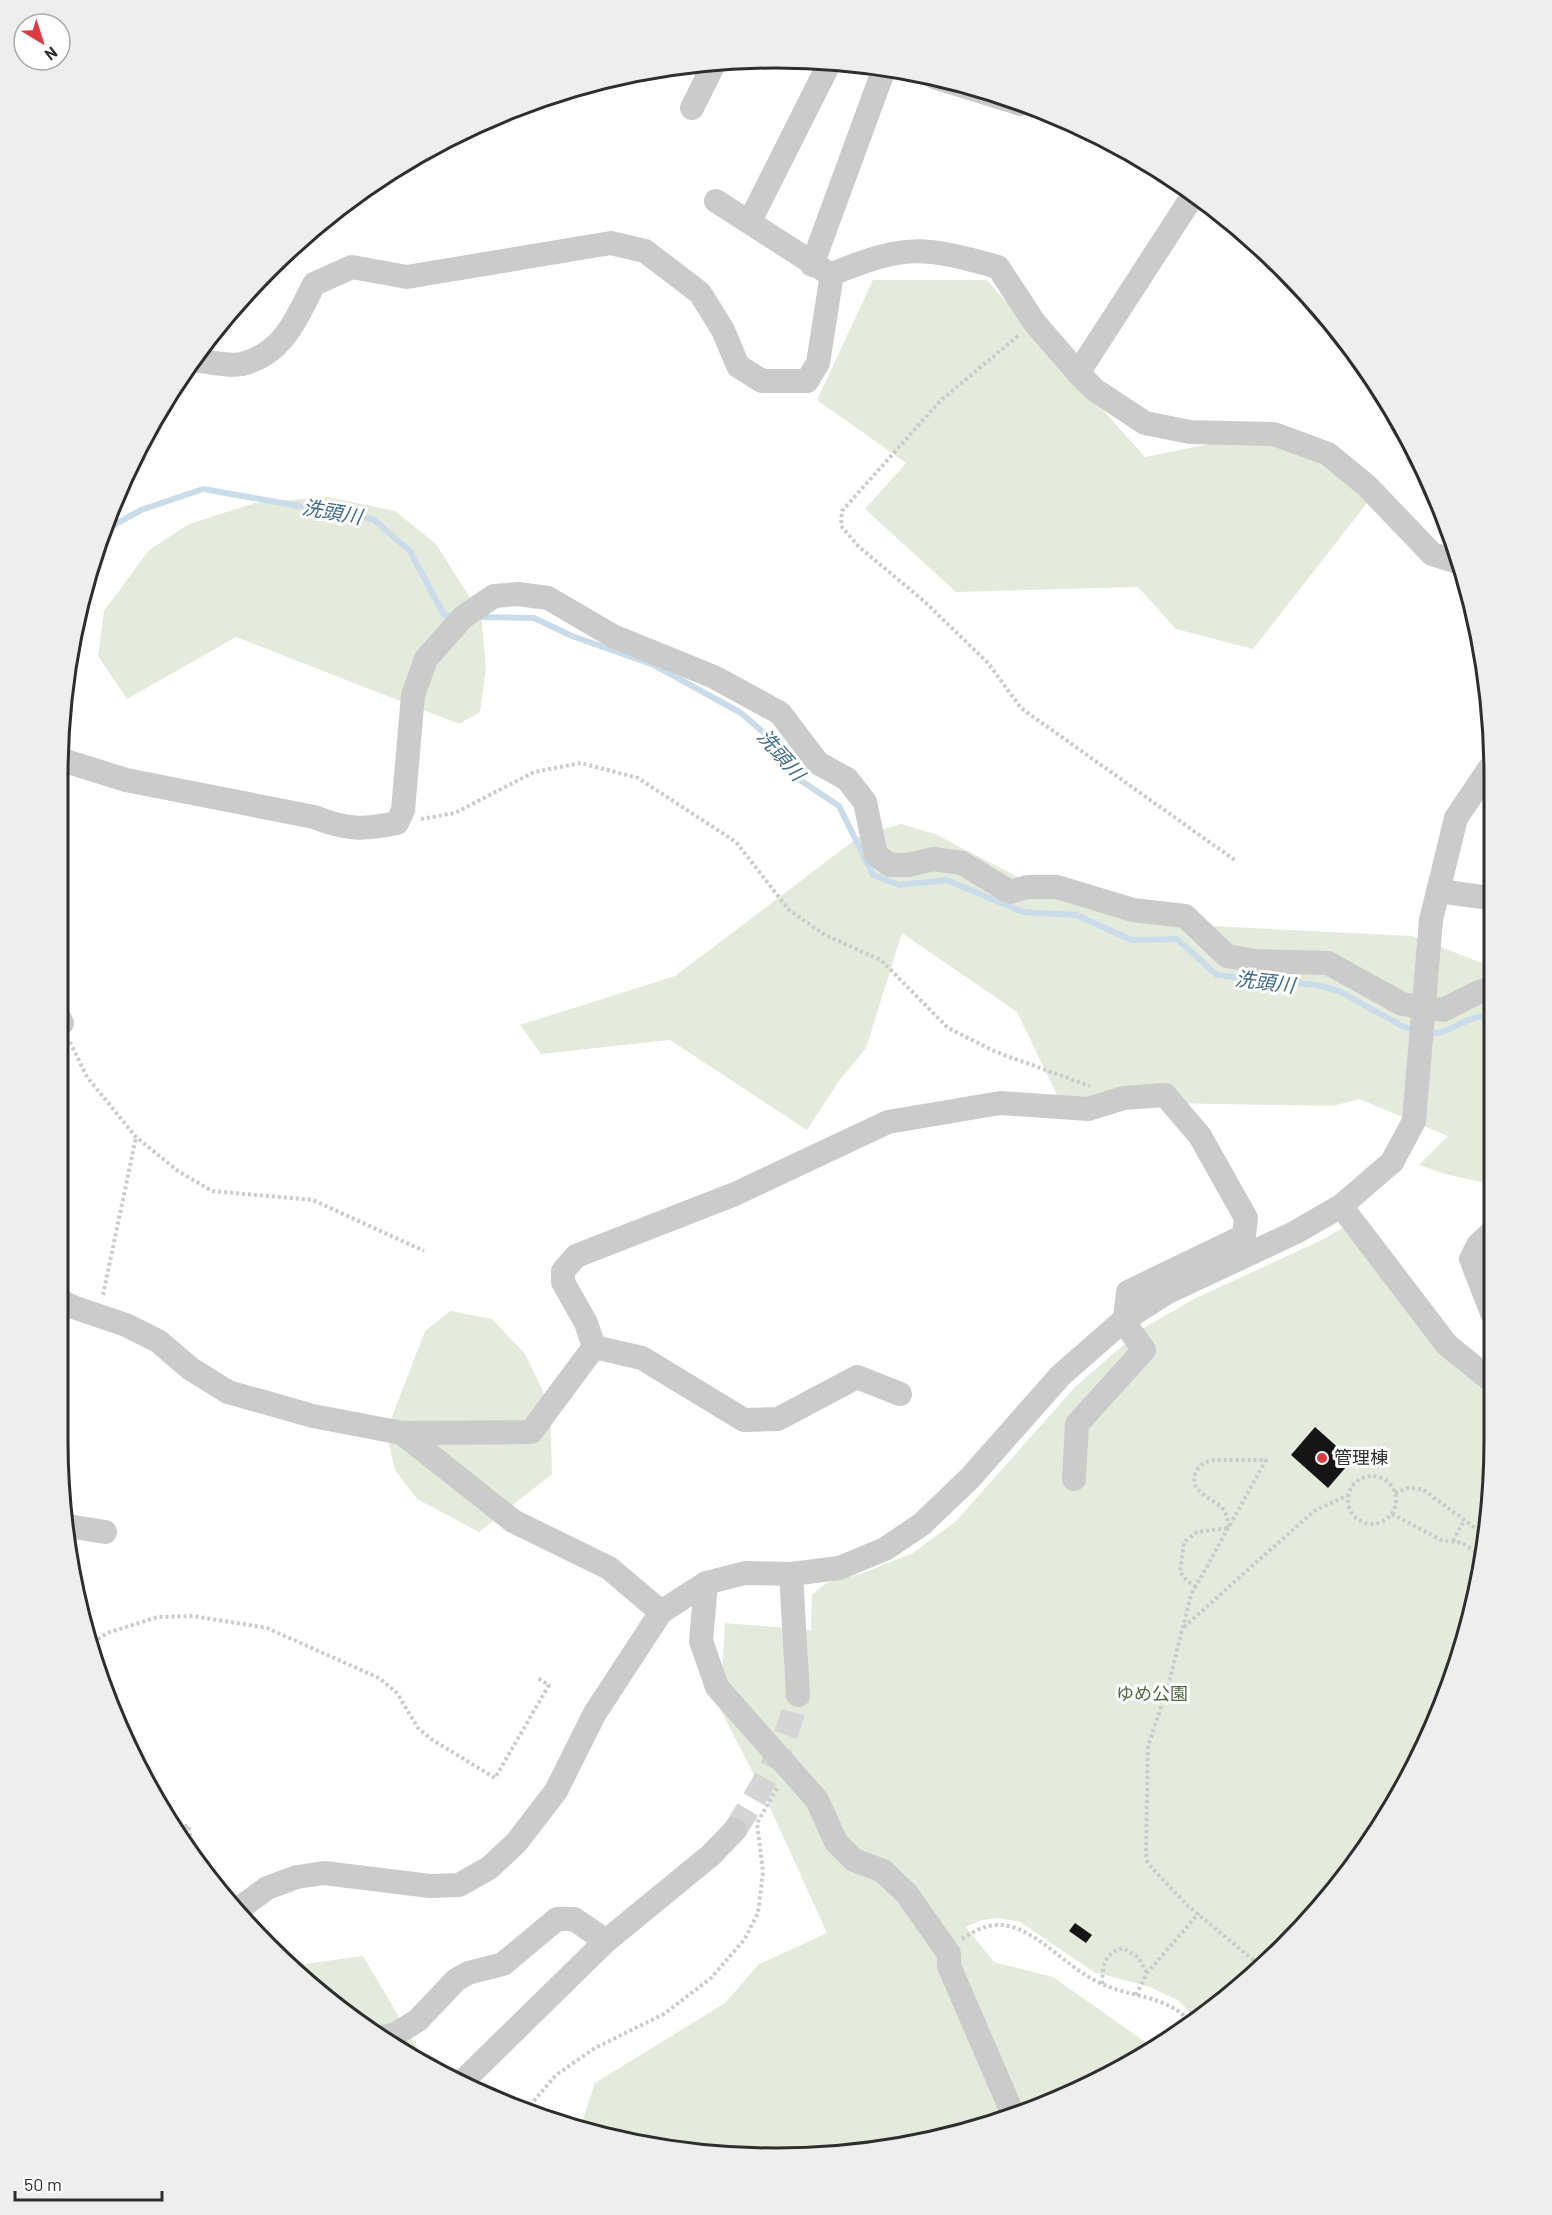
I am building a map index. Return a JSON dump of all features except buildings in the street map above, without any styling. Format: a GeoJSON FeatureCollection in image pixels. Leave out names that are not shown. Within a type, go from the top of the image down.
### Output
{"type":"FeatureCollection","features":[{"type":"Feature","properties":{"kind":"street"},"geometry":{"type":"LineString","coordinates":[[750,221],[826,69]]}},
{"type":"Feature","properties":{"kind":"street"},"geometry":{"type":"LineString","coordinates":[[692,108],[711,71]]}},
{"type":"Feature","properties":{"kind":"street"},"geometry":{"type":"LineString","coordinates":[[202,361],[241,364],[276,348],[294,324],[314,284],[352,267],[406,277],[611,243],[645,250],[700,294],[723,330],[738,366],[762,381],[807,381],[818,363],[822,269],[882,76]]}},
{"type":"Feature","properties":{"kind":"street"},"geometry":{"type":"LineString","coordinates":[[716,201],[822,269],[906,250],[942,252],[998,267],[1034,322],[1078,373],[1095,390],[1145,423],[1190,432],[1274,434],[1328,454],[1367,486],[1432,554],[1450,560]]}},
{"type":"Feature","properties":{"kind":"street"},"geometry":{"type":"LineString","coordinates":[[1078,373],[1189,201]]}},
{"type":"Feature","properties":{"kind":"street"},"geometry":{"type":"LineString","coordinates":[[68,762],[126,780],[314,817],[342,828],[366,829],[397,823],[403,810],[413,695],[426,659],[463,617],[494,597],[518,594],[548,598],[614,636],[714,677],[780,713],[818,763],[847,779],[865,802],[876,855],[890,866],[908,866],[933,859],[962,863],[1010,892],[1027,887],[1057,887],[1133,910],[1185,916],[1227,956],[1255,961],[1328,963],[1402,1004],[1443,1010],[1484,990]]}},
{"type":"Feature","properties":{"kind":"street"},"geometry":{"type":"LineString","coordinates":[[243,1906],[267,1888],[297,1877],[324,1873],[430,1886],[449,1886],[459,1885],[489,1868],[516,1844],[556,1791],[595,1713],[660,1612],[706,1583],[745,1573],[791,1574],[839,1568],[885,1549],[922,1524],[970,1478],[1061,1375],[1124,1320],[1166,1293],[1296,1232],[1341,1206],[1392,1162],[1414,1121],[1431,920],[1456,818],[1484,776]]}},
{"type":"Feature","properties":{"kind":"street"},"geometry":{"type":"LineString","coordinates":[[1438,891],[1484,897]]}},
{"type":"Feature","properties":{"kind":"street"},"geometry":{"type":"LineString","coordinates":[[594,1347],[586,1323],[563,1282],[563,1271],[576,1256],[735,1194],[888,1122],[1000,1103],[1088,1109],[1124,1098],[1166,1095],[1200,1136],[1246,1218],[1244,1236],[1128,1292],[1124,1320],[1144,1350],[1077,1424],[1074,1479]]}},
{"type":"Feature","properties":{"kind":"street"},"geometry":{"type":"LineString","coordinates":[[1341,1206],[1447,1345],[1484,1376]]}},
{"type":"Feature","properties":{"kind":"street"},"geometry":{"type":"LineString","coordinates":[[1484,1239],[1478,1245],[1471,1260],[1484,1293]]}},
{"type":"Feature","properties":{"kind":"street"},"geometry":{"type":"LineString","coordinates":[[68,1305],[99,1314],[158,1341],[191,1369],[228,1392],[313,1416],[402,1433],[531,1432],[594,1347]]}},
{"type":"Feature","properties":{"kind":"street"},"geometry":{"type":"LineString","coordinates":[[594,1347],[642,1358],[744,1420],[778,1419],[857,1377],[900,1394]]}},
{"type":"Feature","properties":{"kind":"street"},"geometry":{"type":"LineString","coordinates":[[402,1433],[513,1521],[609,1568],[660,1612]]}},
{"type":"Feature","properties":{"kind":"street"},"geometry":{"type":"LineString","coordinates":[[74,1527],[105,1532]]}},
{"type":"Feature","properties":{"kind":"street"},"geometry":{"type":"LineString","coordinates":[[791,1574],[798,1695]]}},
{"type":"Feature","properties":{"kind":"street"},"geometry":{"type":"LineString","coordinates":[[706,1583],[701,1641],[717,1687],[817,1800],[836,1842],[854,1860],[883,1871],[907,1894],[949,1954],[950,1966],[1010,2108]]}},
{"type":"Feature","properties":{"kind":"street"},"geometry":{"type":"LineString","coordinates":[[468,2077],[606,1941],[711,1855],[735,1830]]}},
{"type":"Feature","properties":{"kind":"street"},"geometry":{"type":"LineString","coordinates":[[393,2035],[418,2020],[456,1980],[468,1973],[503,1964],[557,1919],[574,1919],[606,1941]]}},
{"type":"Feature","properties":{"kind":"path"},"geometry":{"type":"LineString","coordinates":[[1034,322],[940,401],[842,511],[841,526],[859,547],[924,601],[988,663],[1021,708],[1236,861]]}},
{"type":"Feature","properties":{"kind":"path"},"geometry":{"type":"LineString","coordinates":[[397,823],[455,813],[534,772],[581,764],[638,778],[736,843],[789,910],[825,935],[881,960],[948,1028],[996,1052],[1092,1086]]}},
{"type":"Feature","properties":{"kind":"path"},"geometry":{"type":"LineString","coordinates":[[68,1037],[87,1077],[136,1137],[178,1171],[212,1191],[313,1200],[424,1251]]}},
{"type":"Feature","properties":{"kind":"path"},"geometry":{"type":"LineString","coordinates":[[99,1314],[136,1137]]}},
{"type":"Feature","properties":{"kind":"path"},"geometry":{"type":"LineString","coordinates":[[1229,1528],[1222,1508],[1198,1490],[1194,1477],[1196,1471],[1213,1460],[1266,1460],[1229,1528],[1196,1587],[1183,1628],[1168,1686],[1148,1746],[1146,1853],[1147,1861],[1152,1868],[1188,1906],[1255,1961]]}},
{"type":"Feature","properties":{"kind":"path"},"geometry":{"type":"LineString","coordinates":[[1367,1476],[1386,1480],[1395,1493],[1395,1505],[1392,1514],[1376,1524],[1358,1520],[1348,1504],[1348,1495],[1358,1479],[1367,1476]]}},
{"type":"Feature","properties":{"kind":"path"},"geometry":{"type":"LineString","coordinates":[[1395,1493],[1408,1488],[1422,1488],[1478,1530]]}},
{"type":"Feature","properties":{"kind":"path"},"geometry":{"type":"LineString","coordinates":[[1183,1628],[1314,1511],[1348,1495]]}},
{"type":"Feature","properties":{"kind":"path"},"geometry":{"type":"LineString","coordinates":[[1392,1514],[1441,1540],[1462,1543],[1475,1551]]}},
{"type":"Feature","properties":{"kind":"path"},"geometry":{"type":"LineString","coordinates":[[1453,1541],[1464,1520]]}},
{"type":"Feature","properties":{"kind":"path"},"geometry":{"type":"LineString","coordinates":[[1196,1587],[1180,1572],[1184,1542],[1197,1532],[1229,1528]]}},
{"type":"Feature","properties":{"kind":"path"},"geometry":{"type":"LineString","coordinates":[[97,1640],[107,1633],[158,1617],[194,1616],[267,1628],[379,1678],[397,1693],[418,1728],[431,1739],[495,1778],[549,1685],[536,1677]]}},
{"type":"Feature","properties":{"kind":"path"},"geometry":{"type":"LineString","coordinates":[[531,2104],[556,2075],[595,2048],[664,2014],[701,1985],[744,1940],[758,1913],[762,1872],[757,1822],[790,1767]]}},
{"type":"Feature","properties":{"kind":"path"},"geometry":{"type":"LineString","coordinates":[[184,1828],[188,1826],[191,1838]]}},
{"type":"Feature","properties":{"kind":"path"},"geometry":{"type":"LineString","coordinates":[[1136,1995],[1147,1973],[1199,1913]]}},
{"type":"Feature","properties":{"kind":"path"},"geometry":{"type":"LineString","coordinates":[[949,1954],[956,1944],[977,1929],[1007,1925],[1021,1930],[1102,1984],[1167,2002],[1185,2017]]}},
{"type":"Feature","properties":{"kind":"path"},"geometry":{"type":"LineString","coordinates":[[1102,1984],[1103,1961],[1108,1955],[1123,1948],[1138,1957],[1147,1973]]}},
{"type":"Feature","properties":{"kind":"green space"},"geometry":{"type":"Polygon","coordinates":[[[873,280],[987,280],[1145,457],[1264,433],[1374,494],[1253,649],[1176,629],[1138,587],[956,592],[865,509],[906,463],[817,400],[873,280]]]}},
{"type":"Feature","properties":{"kind":"green space"},"geometry":{"type":"Polygon","coordinates":[[[328,497],[395,511],[436,544],[481,615],[486,667],[480,712],[459,724],[236,637],[127,699],[98,656],[104,611],[149,550],[189,524],[255,503],[328,497]]]}},
{"type":"Feature","properties":{"kind":"green space"},"geometry":{"type":"Polygon","coordinates":[[[901,824],[935,834],[1055,896],[1212,926],[1412,936],[1484,964],[1484,1182],[1448,1175],[1419,1165],[1448,1136],[1359,1099],[1333,1106],[1060,1101],[1017,1012],[902,933],[866,1048],[839,1081],[807,1130],[670,1040],[541,1054],[520,1025],[675,976],[860,836],[901,824]]]}},
{"type":"Feature","properties":{"kind":"green space","name":"ゆめ公園"},"geometry":{"type":"Polygon","coordinates":[[[1363,1216],[1455,1338],[1484,1362],[1484,1439],[1483,1485],[1471,1577],[1447,1667],[1431,1710],[1390,1793],[1365,1833],[1309,1906],[1243,1972],[1190,2013],[1179,2001],[1150,1987],[1094,1972],[1020,1922],[998,1918],[982,1920],[966,1927],[994,1962],[1053,1977],[1146,2043],[1047,2094],[1004,2110],[914,2134],[822,2146],[776,2148],[684,2141],[638,2134],[583,2120],[595,2083],[725,2003],[759,1964],[827,1933],[761,1788],[720,1709],[725,1623],[811,1630],[812,1595],[826,1583],[863,1573],[913,1553],[956,1521],[1075,1387],[1142,1329],[1194,1299],[1322,1240],[1363,1216]]]}},
{"type":"Feature","properties":{"kind":"green space"},"geometry":{"type":"Polygon","coordinates":[[[450,1311],[492,1319],[525,1354],[550,1405],[552,1474],[479,1532],[417,1499],[395,1470],[386,1432],[425,1331],[450,1311]]]}},
{"type":"Feature","properties":{"kind":"green space"},"geometry":{"type":"Polygon","coordinates":[[[363,1956],[419,2051],[345,2001],[301,1964],[363,1956]]]}},
{"type":"Feature","properties":{"kind":"waterway","name":"洗頭川"},"geometry":{"type":"LineString","coordinates":[[113,525],[141,510],[203,489],[373,519],[410,551],[444,615],[455,616]]}},
{"type":"Feature","properties":{"kind":"waterway","name":"洗頭川"},"geometry":{"type":"LineString","coordinates":[[477,617],[534,618],[572,636],[654,665],[741,713],[770,738],[794,776],[839,806],[873,875],[899,885],[947,880],[1023,912],[1076,915],[1132,940],[1177,939],[1217,975],[1316,985],[1339,991],[1404,1027],[1416,1030]]}},
{"type":"Feature","properties":{"kind":"waterway","name":"洗頭川"},"geometry":{"type":"LineString","coordinates":[[1426,1033],[1443,1031],[1484,1016]]}},
{"type":"Feature","properties":{"kind":"tunnel"},"geometry":{"type":"LineString","coordinates":[[735,1830],[756,1797],[780,1749],[798,1695]]}},
{"type":"Feature","properties":{"kind":"place","name":"管理棟"},"geometry":{"type":"Point","coordinates":[1322,1458]}}]}
